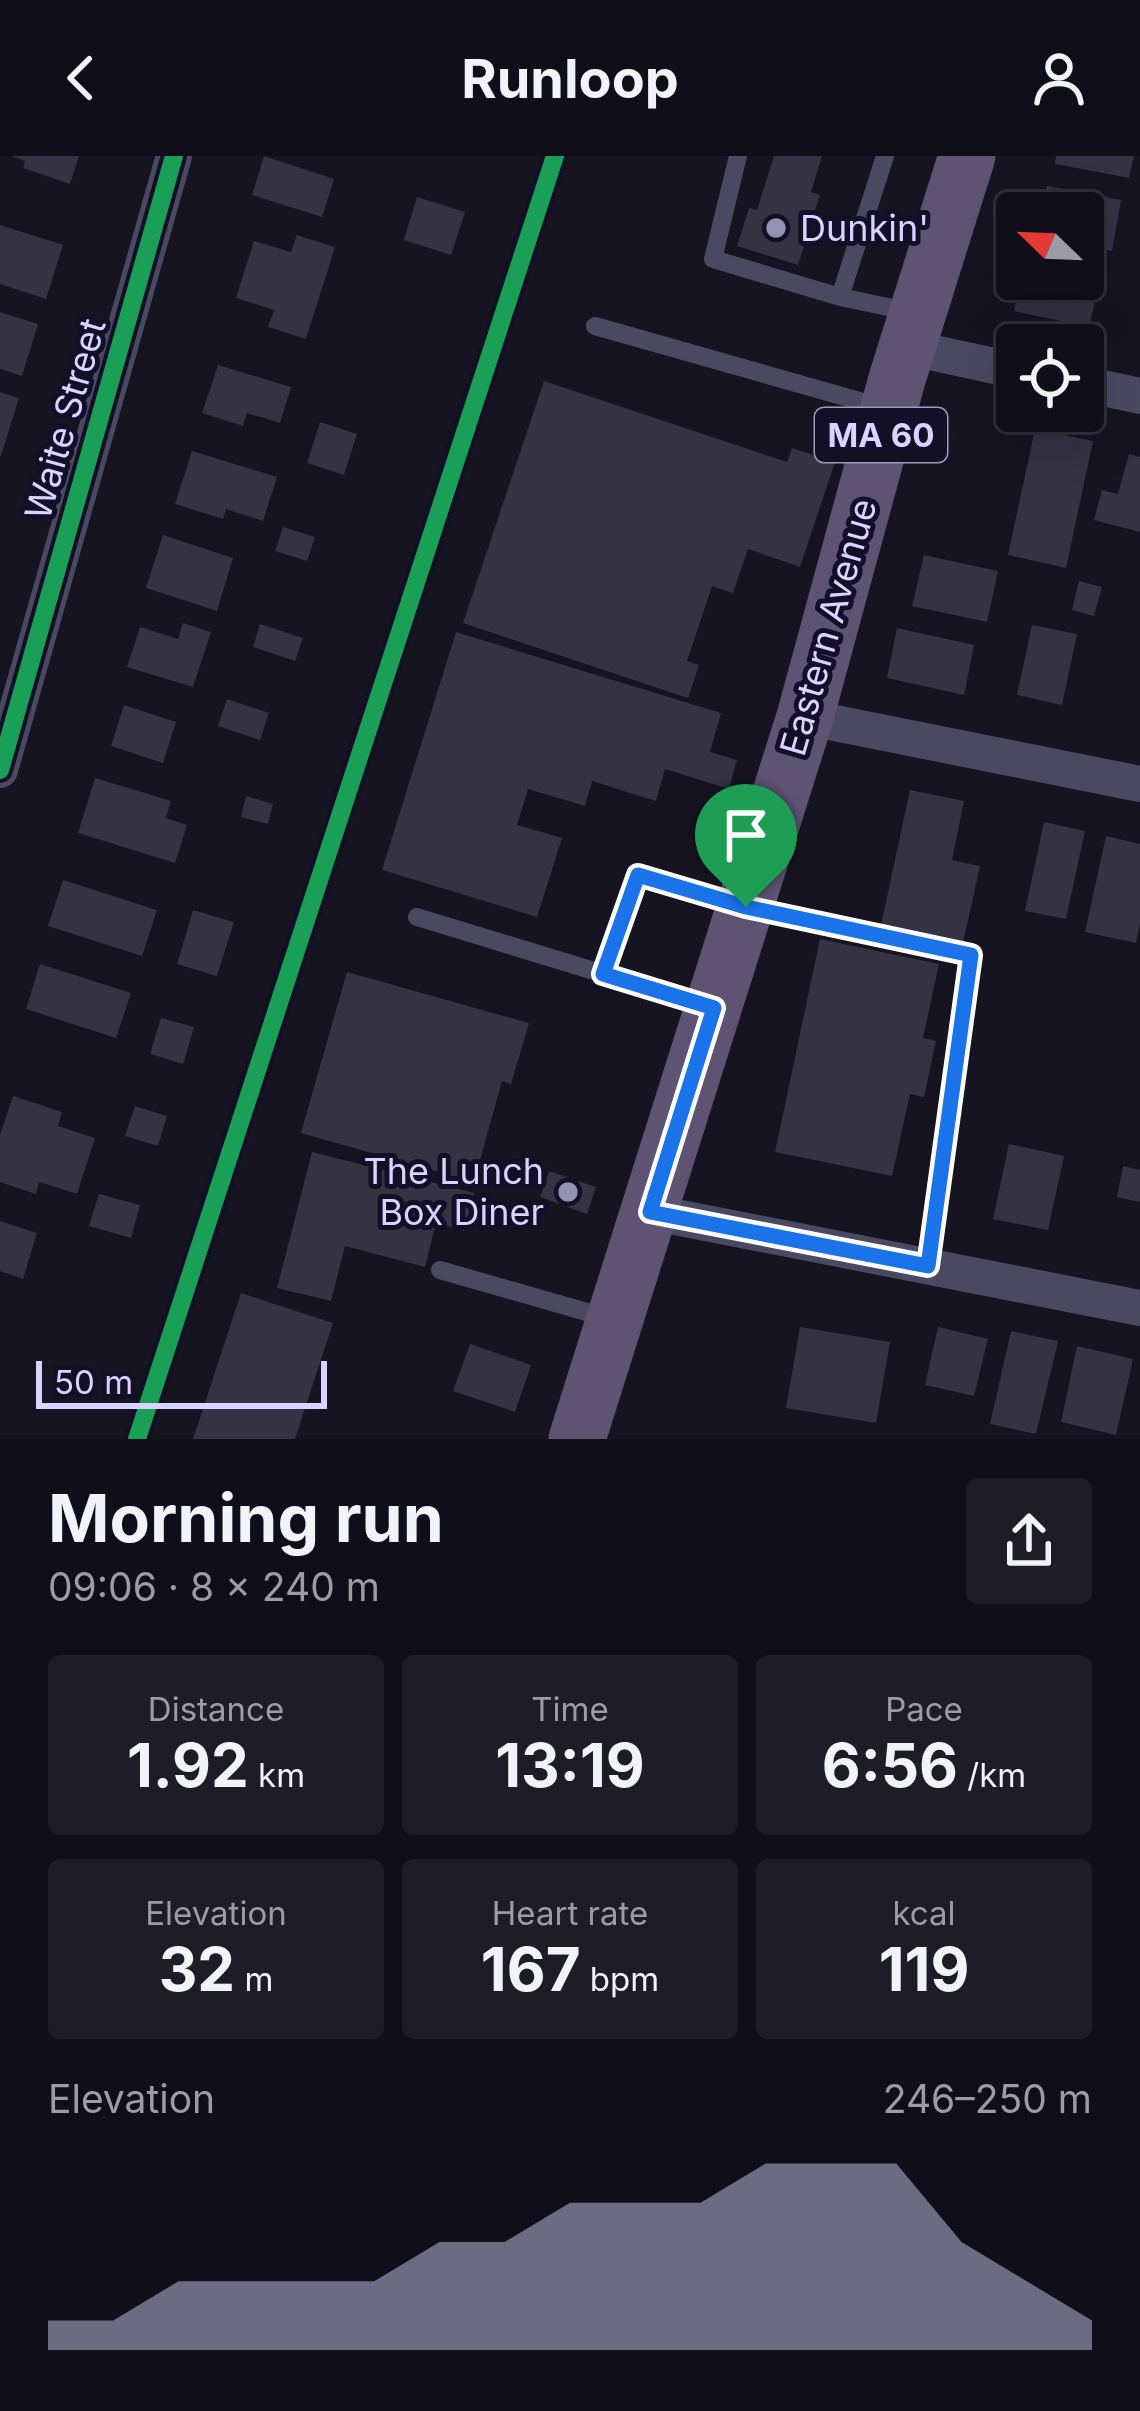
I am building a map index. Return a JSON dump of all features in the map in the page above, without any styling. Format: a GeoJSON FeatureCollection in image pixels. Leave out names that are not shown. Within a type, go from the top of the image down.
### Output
{"type":"FeatureCollection","features":[{"type":"Feature","properties":{"kind":"main road","name":"Eastern Avenue"},"geometry":{"type":"LineString","coordinates":[[577,1439],[805,717],[888,409],[967,156]]}},
{"type":"Feature","properties":{"kind":"street","name":"Waite Street"},"geometry":{"type":"LineString","coordinates":[[0,770],[174,156]]}},
{"type":"Feature","properties":{"kind":"street"},"geometry":{"type":"LineString","coordinates":[[912,330],[996,363]]}},
{"type":"Feature","properties":{"kind":"street"},"geometry":{"type":"LineString","coordinates":[[1104,388],[1140,395]]}},
{"type":"Feature","properties":{"kind":"street"},"geometry":{"type":"LineString","coordinates":[[805,717],[1140,784]]}},
{"type":"Feature","properties":{"kind":"street"},"geometry":{"type":"LineString","coordinates":[[650,1212],[1140,1308]]}},
{"type":"Feature","properties":{"kind":"lane"},"geometry":{"type":"LineString","coordinates":[[739,156],[712,259],[839,297],[912,330]]}},
{"type":"Feature","properties":{"kind":"lane"},"geometry":{"type":"LineString","coordinates":[[839,297],[885,156]]}},
{"type":"Feature","properties":{"kind":"lane"},"geometry":{"type":"LineString","coordinates":[[596,326],[888,409]]}},
{"type":"Feature","properties":{"kind":"lane"},"geometry":{"type":"LineString","coordinates":[[603,974],[638,875],[746,907],[971,955],[928,1266]]}},
{"type":"Feature","properties":{"kind":"lane"},"geometry":{"type":"LineString","coordinates":[[417,917],[714,1008]]}},
{"type":"Feature","properties":{"kind":"lane"},"geometry":{"type":"LineString","coordinates":[[440,1270],[616,1321]]}},
{"type":"Feature","properties":{"kind":"building"},"geometry":{"type":"Polygon","coordinates":[[[12,156],[79,156],[70,184],[23,168],[25,161],[12,156]]]}},
{"type":"Feature","properties":{"kind":"building"},"geometry":{"type":"Polygon","coordinates":[[[264,156],[334,179],[322,217],[252,195],[264,156]]]}},
{"type":"Feature","properties":{"kind":"building","name":"Dunkin'"},"geometry":{"type":"Polygon","coordinates":[[[774,156],[822,156],[811,192],[820,195],[798,265],[737,246],[749,208],[757,210],[774,156]]]}},
{"type":"Feature","properties":{"kind":"building"},"geometry":{"type":"Polygon","coordinates":[[[1056,156],[1134,156],[1129,178],[1055,164],[1056,156]]]}},
{"type":"Feature","properties":{"kind":"building"},"geometry":{"type":"Polygon","coordinates":[[[1047,186],[1079,192],[1046,192],[1047,186]]]}},
{"type":"Feature","properties":{"kind":"building"},"geometry":{"type":"Polygon","coordinates":[[[417,197],[465,212],[451,255],[404,240],[417,197]]]}},
{"type":"Feature","properties":{"kind":"building"},"geometry":{"type":"Polygon","coordinates":[[[1104,197],[1121,200],[1112,251],[1104,249],[1104,197]]]}},
{"type":"Feature","properties":{"kind":"building"},"geometry":{"type":"Polygon","coordinates":[[[0,225],[63,245],[46,299],[0,284],[0,225]]]}},
{"type":"Feature","properties":{"kind":"building"},"geometry":{"type":"Polygon","coordinates":[[[297,235],[335,247],[306,339],[268,327],[274,310],[236,298],[254,241],[291,252],[297,235]]]}},
{"type":"Feature","properties":{"kind":"building"},"geometry":{"type":"Polygon","coordinates":[[[1016,300],[1095,300],[1090,324],[1014,311],[1016,300]]]}},
{"type":"Feature","properties":{"kind":"building"},"geometry":{"type":"Polygon","coordinates":[[[0,312],[38,324],[22,376],[0,369],[0,312]]]}},
{"type":"Feature","properties":{"kind":"building"},"geometry":{"type":"Polygon","coordinates":[[[218,365],[291,387],[280,423],[247,413],[243,426],[202,413],[218,365]]]}},
{"type":"Feature","properties":{"kind":"building"},"geometry":{"type":"Polygon","coordinates":[[[544,381],[787,462],[792,448],[835,462],[800,567],[748,549],[733,593],[712,586],[687,661],[699,665],[688,698],[463,623],[544,381]]]}},
{"type":"Feature","properties":{"kind":"building"},"geometry":{"type":"Polygon","coordinates":[[[0,392],[19,398],[1,456],[0,456],[0,392]]]}},
{"type":"Feature","properties":{"kind":"building"},"geometry":{"type":"Polygon","coordinates":[[[320,422],[357,434],[344,475],[307,463],[320,422]]]}},
{"type":"Feature","properties":{"kind":"building"},"geometry":{"type":"Polygon","coordinates":[[[1034,432],[1093,441],[1066,568],[1008,555],[1034,432]]]}},
{"type":"Feature","properties":{"kind":"building"},"geometry":{"type":"Polygon","coordinates":[[[192,451],[277,477],[263,521],[226,509],[223,519],[175,504],[192,451]]]}},
{"type":"Feature","properties":{"kind":"building"},"geometry":{"type":"Polygon","coordinates":[[[1129,454],[1140,457],[1140,532],[1094,520],[1102,490],[1118,494],[1129,454]]]}},
{"type":"Feature","properties":{"kind":"building"},"geometry":{"type":"Polygon","coordinates":[[[283,527],[315,537],[307,561],[275,551],[283,527]]]}},
{"type":"Feature","properties":{"kind":"building"},"geometry":{"type":"Polygon","coordinates":[[[163,535],[233,558],[217,611],[146,588],[163,535]]]}},
{"type":"Feature","properties":{"kind":"building"},"geometry":{"type":"Polygon","coordinates":[[[924,555],[998,571],[987,622],[912,606],[924,555]]]}},
{"type":"Feature","properties":{"kind":"building"},"geometry":{"type":"Polygon","coordinates":[[[1079,581],[1102,587],[1094,616],[1072,610],[1079,581]]]}},
{"type":"Feature","properties":{"kind":"building"},"geometry":{"type":"Polygon","coordinates":[[[183,623],[211,632],[193,687],[127,667],[140,627],[178,639],[183,623]]]}},
{"type":"Feature","properties":{"kind":"building"},"geometry":{"type":"Polygon","coordinates":[[[260,624],[303,638],[295,661],[253,647],[260,624]]]}},
{"type":"Feature","properties":{"kind":"building"},"geometry":{"type":"Polygon","coordinates":[[[1032,625],[1077,634],[1062,705],[1017,695],[1032,625]]]}},
{"type":"Feature","properties":{"kind":"building"},"geometry":{"type":"Polygon","coordinates":[[[897,628],[974,645],[964,695],[887,678],[897,628]]]}},
{"type":"Feature","properties":{"kind":"building"},"geometry":{"type":"Polygon","coordinates":[[[456,632],[721,713],[710,752],[737,760],[729,789],[665,769],[656,801],[592,781],[585,806],[528,789],[517,825],[562,838],[537,917],[382,870],[456,632]]]}},
{"type":"Feature","properties":{"kind":"building"},"geometry":{"type":"Polygon","coordinates":[[[227,699],[269,713],[260,740],[218,726],[227,699]]]}},
{"type":"Feature","properties":{"kind":"building"},"geometry":{"type":"Polygon","coordinates":[[[124,705],[176,722],[163,763],[111,746],[124,705]]]}},
{"type":"Feature","properties":{"kind":"building"},"geometry":{"type":"Polygon","coordinates":[[[95,778],[171,801],[166,818],[187,825],[175,863],[78,833],[95,778]]]}},
{"type":"Feature","properties":{"kind":"building"},"geometry":{"type":"Polygon","coordinates":[[[910,790],[964,801],[952,860],[980,866],[963,943],[881,925],[910,790]]]}},
{"type":"Feature","properties":{"kind":"building"},"geometry":{"type":"Polygon","coordinates":[[[246,796],[273,804],[268,824],[241,817],[246,796]]]}},
{"type":"Feature","properties":{"kind":"building"},"geometry":{"type":"Polygon","coordinates":[[[1044,822],[1085,831],[1066,919],[1025,911],[1044,822]]]}},
{"type":"Feature","properties":{"kind":"building"},"geometry":{"type":"Polygon","coordinates":[[[1106,836],[1140,844],[1136,943],[1085,932],[1106,836]]]}},
{"type":"Feature","properties":{"kind":"building"},"geometry":{"type":"Polygon","coordinates":[[[63,880],[157,910],[142,956],[48,926],[63,880]]]}},
{"type":"Feature","properties":{"kind":"building"},"geometry":{"type":"Polygon","coordinates":[[[193,910],[234,922],[217,976],[177,964],[193,910]]]}},
{"type":"Feature","properties":{"kind":"building"},"geometry":{"type":"Polygon","coordinates":[[[820,939],[939,964],[923,1038],[936,1041],[924,1097],[910,1094],[892,1176],[775,1152],[820,939]]]}},
{"type":"Feature","properties":{"kind":"building"},"geometry":{"type":"Polygon","coordinates":[[[40,964],[131,993],[116,1038],[26,1009],[40,964]]]}},
{"type":"Feature","properties":{"kind":"building"},"geometry":{"type":"Polygon","coordinates":[[[347,972],[529,1023],[511,1084],[502,1081],[474,1182],[301,1133],[347,972]]]}},
{"type":"Feature","properties":{"kind":"building"},"geometry":{"type":"Polygon","coordinates":[[[161,1018],[194,1027],[183,1064],[150,1054],[161,1018]]]}},
{"type":"Feature","properties":{"kind":"building"},"geometry":{"type":"Polygon","coordinates":[[[13,1096],[62,1112],[58,1126],[95,1138],[77,1194],[39,1182],[36,1194],[0,1182],[0,1135],[13,1096]]]}},
{"type":"Feature","properties":{"kind":"building"},"geometry":{"type":"Polygon","coordinates":[[[135,1106],[167,1116],[158,1146],[125,1136],[135,1106]]]}},
{"type":"Feature","properties":{"kind":"building"},"geometry":{"type":"Polygon","coordinates":[[[1009,1144],[1064,1156],[1048,1230],[993,1219],[1009,1144]]]}},
{"type":"Feature","properties":{"kind":"building"},"geometry":{"type":"Polygon","coordinates":[[[312,1152],[474,1193],[464,1231],[436,1223],[425,1267],[345,1246],[331,1301],[277,1288],[312,1152]]]}},
{"type":"Feature","properties":{"kind":"building"},"geometry":{"type":"Polygon","coordinates":[[[1123,1166],[1140,1170],[1140,1202],[1117,1197],[1123,1166]]]}},
{"type":"Feature","properties":{"kind":"building","name":"The Lunch Box Diner"},"geometry":{"type":"Polygon","coordinates":[[[549,1171],[596,1187],[587,1214],[540,1197],[549,1171]]]}},
{"type":"Feature","properties":{"kind":"building"},"geometry":{"type":"Polygon","coordinates":[[[99,1194],[140,1205],[131,1238],[89,1226],[99,1194]]]}},
{"type":"Feature","properties":{"kind":"building"},"geometry":{"type":"Polygon","coordinates":[[[0,1221],[37,1233],[23,1279],[0,1271],[0,1221]]]}},
{"type":"Feature","properties":{"kind":"building"},"geometry":{"type":"Polygon","coordinates":[[[241,1293],[333,1323],[295,1439],[193,1439],[241,1293]]]}},
{"type":"Feature","properties":{"kind":"building"},"geometry":{"type":"Polygon","coordinates":[[[800,1327],[890,1342],[876,1423],[786,1408],[800,1327]]]}},
{"type":"Feature","properties":{"kind":"building"},"geometry":{"type":"Polygon","coordinates":[[[938,1327],[988,1339],[974,1396],[925,1385],[938,1327]]]}},
{"type":"Feature","properties":{"kind":"building"},"geometry":{"type":"Polygon","coordinates":[[[1011,1331],[1058,1341],[1036,1434],[990,1424],[1011,1331]]]}},
{"type":"Feature","properties":{"kind":"building"},"geometry":{"type":"Polygon","coordinates":[[[470,1344],[531,1365],[515,1412],[453,1391],[470,1344]]]}},
{"type":"Feature","properties":{"kind":"building"},"geometry":{"type":"Polygon","coordinates":[[[1077,1346],[1133,1359],[1116,1435],[1061,1422],[1077,1346]]]}},
{"type":"Feature","properties":{"kind":"cycle path"},"geometry":{"type":"LineString","coordinates":[[0,770],[174,156]]}},
{"type":"Feature","properties":{"kind":"cycle path"},"geometry":{"type":"LineString","coordinates":[[137,1439],[555,156]]}},
{"type":"Feature","properties":{"kind":"place","name":"Dunkin'"},"geometry":{"type":"Point","coordinates":[776,228]}},
{"type":"Feature","properties":{"kind":"place","name":"The Lunch Box Diner"},"geometry":{"type":"Point","coordinates":[568,1192]}},
{"type":"Feature","properties":{"kind":"route"},"geometry":{"type":"LineString","coordinates":[[638,875],[746,907],[971,955],[928,1266],[650,1212],[714,1008],[603,974],[638,875]]}}]}
